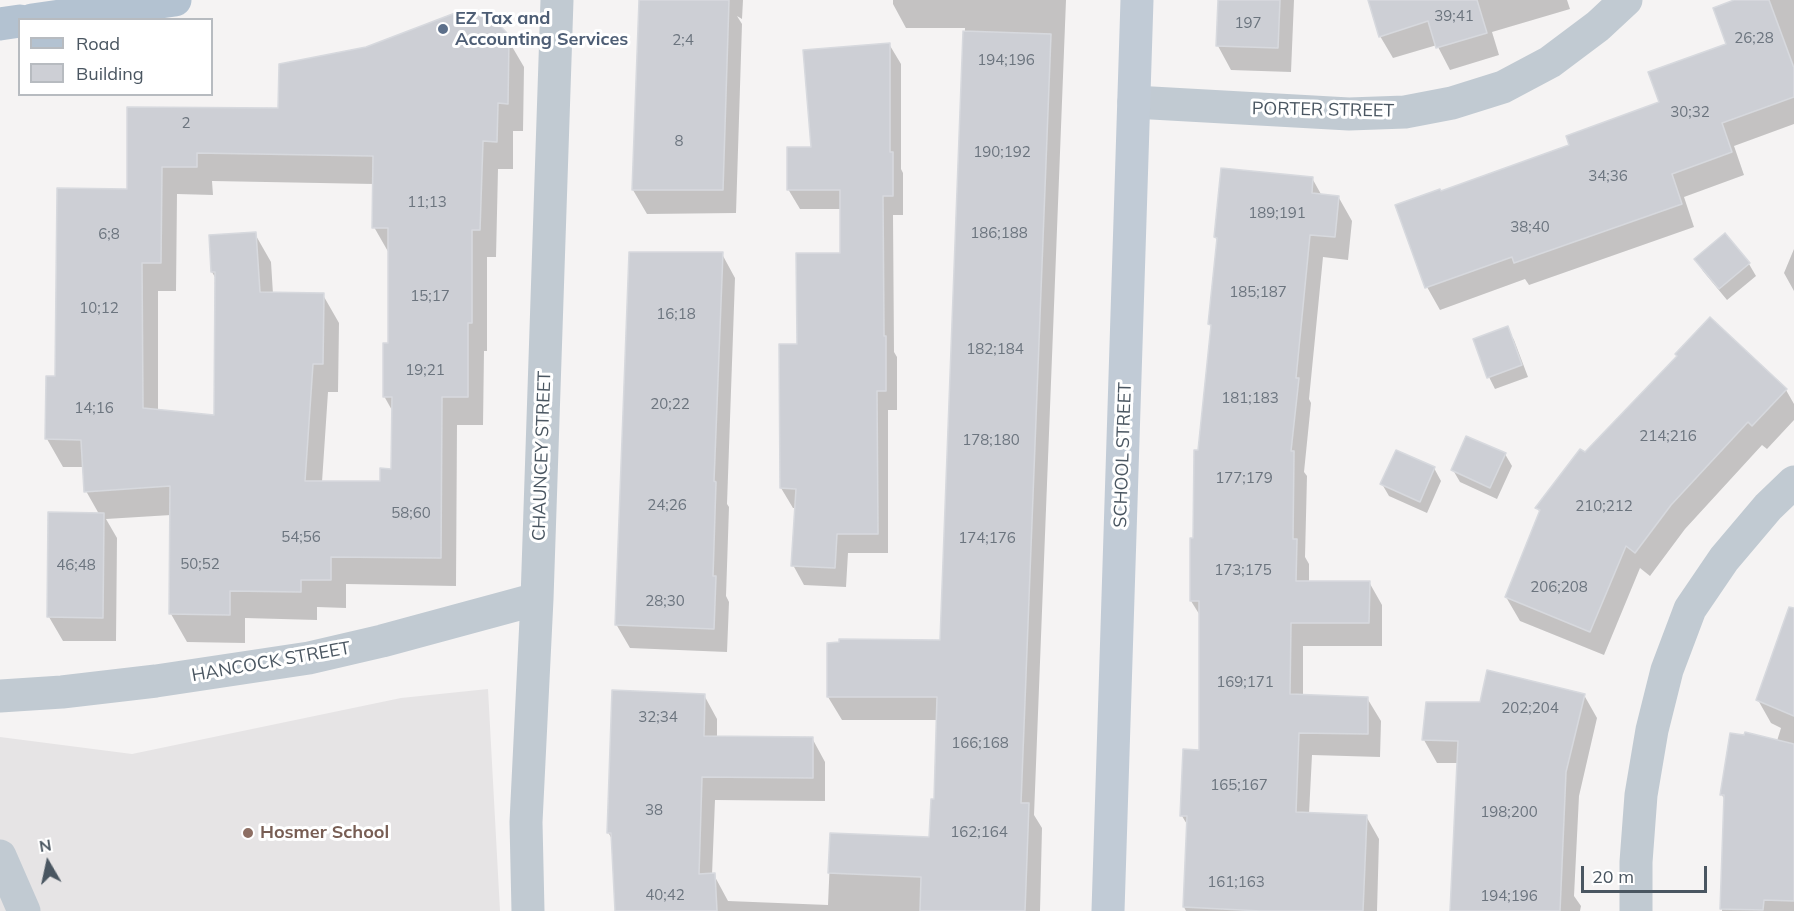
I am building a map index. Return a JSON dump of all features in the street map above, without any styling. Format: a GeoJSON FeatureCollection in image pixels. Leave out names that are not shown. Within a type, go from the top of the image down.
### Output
{"type":"FeatureCollection","features":[{"type":"Feature","properties":{"kind":"main road"},"geometry":{"type":"LineString","coordinates":[[46,18],[175,0]]}},
{"type":"Feature","properties":{"kind":"main road"},"geometry":{"type":"LineString","coordinates":[[0,24],[18,21]]}},
{"type":"Feature","properties":{"kind":"street","name":"CHAUNCEY STREET"},"geometry":{"type":"LineString","coordinates":[[528,911],[526,822],[537,599],[558,0]]}},
{"type":"Feature","properties":{"kind":"street","name":"SCHOOL STREET"},"geometry":{"type":"LineString","coordinates":[[1108,911],[1137,0]]}},
{"type":"Feature","properties":{"kind":"street","name":"PORTER STREET"},"geometry":{"type":"LineString","coordinates":[[1134,102],[1350,114],[1405,112],[1452,104],[1503,87],[1550,62],[1598,26],[1626,0]]}},
{"type":"Feature","properties":{"kind":"street"},"geometry":{"type":"LineString","coordinates":[[1636,911],[1636,862],[1641,795],[1652,730],[1671,660],[1690,609],[1724,559],[1768,507],[1794,482]]}},
{"type":"Feature","properties":{"kind":"street","name":"HANCOCK STREET"},"geometry":{"type":"LineString","coordinates":[[0,696],[62,692],[156,681],[309,658],[382,641],[537,599]]}},
{"type":"Feature","properties":{"kind":"street"},"geometry":{"type":"LineString","coordinates":[[0,856],[24,911]]}},
{"type":"Feature","properties":{"kind":"shaded area","name":"Hosmer School"},"geometry":{"type":"Polygon","coordinates":[[[488,689],[500,911],[0,911],[0,737],[132,754],[401,698],[488,689]]]}},
{"type":"Feature","properties":{"kind":"building"},"geometry":{"type":"Polygon","coordinates":[[[639,0],[729,0],[723,190],[632,190],[639,0]]]}},
{"type":"Feature","properties":{"kind":"building"},"geometry":{"type":"Polygon","coordinates":[[[1218,0],[1280,0],[1278,48],[1216,46],[1218,0]]]}},
{"type":"Feature","properties":{"kind":"building"},"geometry":{"type":"Polygon","coordinates":[[[1368,0],[1477,0],[1487,33],[1436,48],[1428,21],[1379,37],[1368,0]]]}},
{"type":"Feature","properties":{"kind":"building"},"geometry":{"type":"Polygon","coordinates":[[[1734,0],[1769,0],[1794,68],[1794,97],[1722,123],[1732,152],[1672,174],[1682,204],[1514,263],[1512,257],[1425,288],[1395,205],[1569,145],[1566,136],[1659,102],[1648,72],[1726,44],[1713,8],[1734,0]]]}},
{"type":"Feature","properties":{"kind":"building"},"geometry":{"type":"Polygon","coordinates":[[[463,10],[490,15],[509,37],[508,104],[498,103],[497,142],[483,141],[480,230],[472,230],[472,323],[468,323],[468,397],[442,397],[441,558],[331,557],[331,580],[301,580],[301,592],[230,591],[230,615],[169,614],[170,486],[84,492],[81,440],[45,439],[46,376],[55,376],[57,188],[127,189],[127,107],[278,108],[279,64],[366,47],[463,10]],[[197,153],[197,167],[162,167],[161,263],[142,263],[143,408],[214,415],[215,272],[211,272],[209,235],[256,232],[260,292],[324,293],[323,364],[313,364],[305,481],[380,481],[380,468],[391,469],[392,397],[383,397],[383,343],[388,343],[388,228],[372,228],[373,156],[197,153]]]}},
{"type":"Feature","properties":{"kind":"building"},"geometry":{"type":"Polygon","coordinates":[[[963,31],[1051,34],[1021,803],[1029,803],[1025,911],[920,911],[921,877],[828,873],[830,833],[929,837],[931,799],[934,799],[937,697],[827,697],[827,643],[839,642],[839,639],[940,640],[963,31]]]}},
{"type":"Feature","properties":{"kind":"building"},"geometry":{"type":"Polygon","coordinates":[[[890,43],[890,152],[893,152],[893,196],[883,196],[886,391],[877,391],[878,534],[837,534],[835,568],[791,566],[796,489],[780,488],[779,344],[797,344],[796,253],[840,253],[840,190],[787,190],[787,147],[811,147],[803,50],[890,43]]]}},
{"type":"Feature","properties":{"kind":"building"},"geometry":{"type":"Polygon","coordinates":[[[1221,168],[1313,177],[1312,193],[1339,196],[1335,237],[1310,235],[1291,451],[1294,451],[1293,539],[1297,539],[1296,581],[1370,581],[1369,623],[1291,623],[1290,694],[1368,697],[1368,734],[1299,733],[1296,812],[1367,815],[1363,911],[1261,911],[1183,907],[1187,816],[1180,816],[1183,749],[1199,750],[1199,601],[1190,601],[1194,450],[1198,450],[1211,325],[1208,324],[1217,238],[1214,237],[1221,168]]]}},
{"type":"Feature","properties":{"kind":"building"},"geometry":{"type":"Polygon","coordinates":[[[1725,233],[1750,263],[1719,289],[1694,259],[1725,233]]]}},
{"type":"Feature","properties":{"kind":"building"},"geometry":{"type":"Polygon","coordinates":[[[629,252],[723,252],[714,481],[716,482],[713,576],[716,576],[714,629],[615,625],[629,252]]]}},
{"type":"Feature","properties":{"kind":"building"},"geometry":{"type":"Polygon","coordinates":[[[1710,317],[1787,389],[1752,426],[1748,422],[1671,505],[1635,553],[1626,546],[1590,632],[1505,597],[1540,510],[1535,508],[1580,449],[1585,452],[1677,356],[1675,354],[1710,317]]]}},
{"type":"Feature","properties":{"kind":"building"},"geometry":{"type":"Polygon","coordinates":[[[1508,326],[1522,365],[1487,378],[1473,339],[1508,326]]]}},
{"type":"Feature","properties":{"kind":"building"},"geometry":{"type":"Polygon","coordinates":[[[1466,436],[1506,453],[1490,488],[1451,470],[1466,436]]]}},
{"type":"Feature","properties":{"kind":"building"},"geometry":{"type":"Polygon","coordinates":[[[1396,450],[1435,467],[1420,502],[1380,484],[1396,450]]]}},
{"type":"Feature","properties":{"kind":"building"},"geometry":{"type":"Polygon","coordinates":[[[48,512],[104,513],[103,618],[47,617],[48,512]]]}},
{"type":"Feature","properties":{"kind":"building"},"geometry":{"type":"Polygon","coordinates":[[[1789,607],[1794,608],[1794,716],[1756,700],[1789,607]]]}},
{"type":"Feature","properties":{"kind":"building"},"geometry":{"type":"Polygon","coordinates":[[[1487,670],[1585,694],[1566,772],[1560,911],[1450,911],[1458,741],[1422,740],[1426,702],[1480,702],[1487,670]]]}},
{"type":"Feature","properties":{"kind":"building"},"geometry":{"type":"Polygon","coordinates":[[[612,690],[705,694],[704,736],[813,737],[813,778],[702,777],[699,874],[715,873],[717,911],[615,911],[611,833],[607,833],[612,690]]]}},
{"type":"Feature","properties":{"kind":"building"},"geometry":{"type":"Polygon","coordinates":[[[1745,732],[1794,744],[1794,901],[1764,900],[1763,910],[1720,909],[1724,795],[1720,795],[1730,733],[1744,735],[1745,732]]]}},
{"type":"Feature","properties":{"kind":"place","name":"EZ Tax and Accounting Services"},"geometry":{"type":"Point","coordinates":[443,29]}},
{"type":"Feature","properties":{"kind":"place","name":"Hosmer School"},"geometry":{"type":"Point","coordinates":[248,833]}}]}
